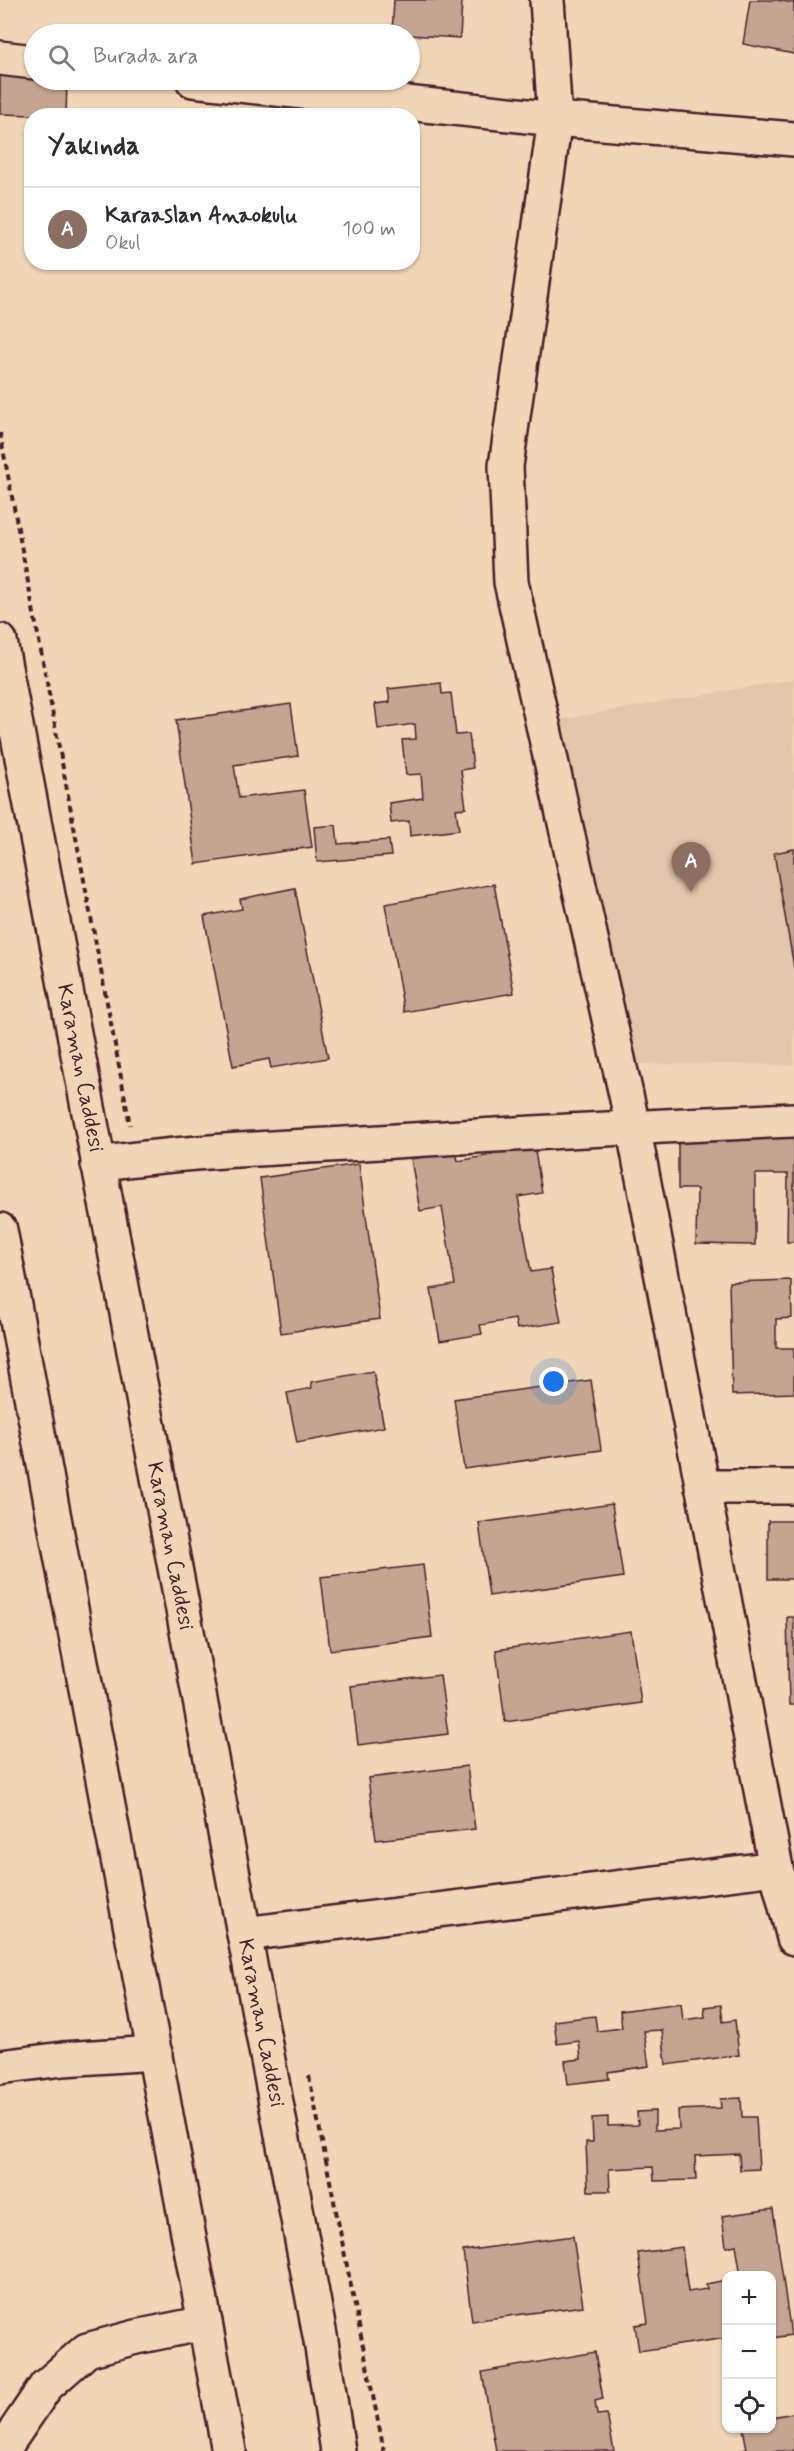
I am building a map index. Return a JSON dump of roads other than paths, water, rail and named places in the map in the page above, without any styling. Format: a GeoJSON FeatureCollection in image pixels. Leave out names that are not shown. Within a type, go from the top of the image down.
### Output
{"type":"FeatureCollection","features":[{"type":"Feature","properties":{"kind":"main road"},"geometry":{"type":"LineString","coordinates":[[547,0],[555,119],[506,466],[511,582],[633,1126],[776,1868],[794,1938]]}},
{"type":"Feature","properties":{"kind":"main road"},"geometry":{"type":"LineString","coordinates":[[0,58],[24,61]]}},
{"type":"Feature","properties":{"kind":"main road"},"geometry":{"type":"LineString","coordinates":[[287,90],[555,119],[794,139]]}},
{"type":"Feature","properties":{"kind":"main road","name":"Karaman Caddesi"},"geometry":{"type":"LineString","coordinates":[[0,641],[318,2329],[338,2451]]}},
{"type":"Feature","properties":{"kind":"main road"},"geometry":{"type":"LineString","coordinates":[[98,1164],[159,1157],[633,1126],[794,1120]]}},
{"type":"Feature","properties":{"kind":"main road"},"geometry":{"type":"LineString","coordinates":[[0,1230],[230,2451]]}},
{"type":"Feature","properties":{"kind":"main road"},"geometry":{"type":"LineString","coordinates":[[702,1487],[794,1487]]}},
{"type":"Feature","properties":{"kind":"main road"},"geometry":{"type":"LineString","coordinates":[[244,1934],[776,1868]]}},
{"type":"Feature","properties":{"kind":"main road"},"geometry":{"type":"LineString","coordinates":[[0,2067],[63,2059],[155,2053]]}},
{"type":"Feature","properties":{"kind":"main road"},"geometry":{"type":"LineString","coordinates":[[2,2451],[46,2386],[87,2350],[205,2323]]}},
{"type":"Feature","properties":{"kind":"place","name":"Karaaslan Anaokulu"},"geometry":{"type":"Point","coordinates":[691,892]}}]}
